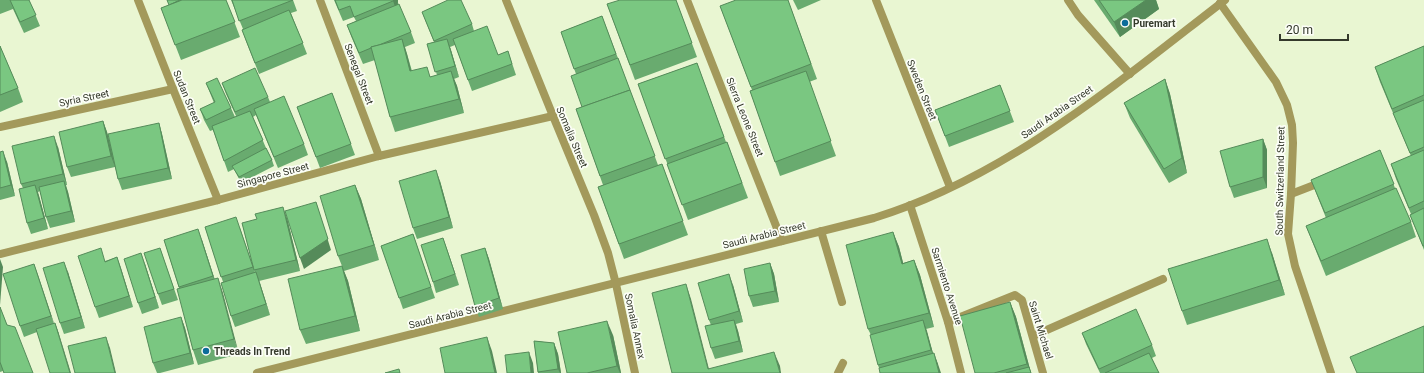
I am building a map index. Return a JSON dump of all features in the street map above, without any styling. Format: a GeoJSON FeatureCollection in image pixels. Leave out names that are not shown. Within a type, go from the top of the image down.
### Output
{"type":"FeatureCollection","features":[{"type":"Feature","properties":{"kind":"street","name":"Sudan Street"},"geometry":{"type":"LineString","coordinates":[[138,0],[172,89],[218,200]]}},
{"type":"Feature","properties":{"kind":"street","name":"Senegal Street"},"geometry":{"type":"LineString","coordinates":[[320,0],[379,156]]}},
{"type":"Feature","properties":{"kind":"street","name":"Somalia Street"},"geometry":{"type":"LineString","coordinates":[[506,0],[594,216],[608,253],[616,284]]}},
{"type":"Feature","properties":{"kind":"street","name":"Sierra Leone Street"},"geometry":{"type":"LineString","coordinates":[[688,0],[782,241]]}},
{"type":"Feature","properties":{"kind":"street","name":"Sweden Street"},"geometry":{"type":"LineString","coordinates":[[876,0],[950,187]]}},
{"type":"Feature","properties":{"kind":"street"},"geometry":{"type":"LineString","coordinates":[[1068,0],[1078,15],[1130,74]]}},
{"type":"Feature","properties":{"kind":"street","name":"Saudi Arabia Street"},"geometry":{"type":"LineString","coordinates":[[257,373],[616,284],[874,218],[910,206],[990,168],[1063,122],[1130,74],[1222,2]]}},
{"type":"Feature","properties":{"kind":"street","name":"South Switzerland Street"},"geometry":{"type":"LineString","coordinates":[[1222,2],[1276,82],[1287,105],[1292,131],[1291,194],[1288,234],[1295,266],[1331,373]]}},
{"type":"Feature","properties":{"kind":"street","name":"Syria Street"},"geometry":{"type":"LineString","coordinates":[[0,127],[172,89]]}},
{"type":"Feature","properties":{"kind":"street","name":"Singapore Street"},"geometry":{"type":"LineString","coordinates":[[0,254],[218,200],[379,156],[552,116]]}},
{"type":"Feature","properties":{"kind":"street"},"geometry":{"type":"LineString","coordinates":[[1291,194],[1333,177]]}},
{"type":"Feature","properties":{"kind":"street","name":"Sarmiento Avenue"},"geometry":{"type":"LineString","coordinates":[[910,206],[948,322],[961,373]]}},
{"type":"Feature","properties":{"kind":"street"},"geometry":{"type":"LineString","coordinates":[[821,231],[842,302]]}},
{"type":"Feature","properties":{"kind":"street"},"geometry":{"type":"LineString","coordinates":[[1033,336],[1163,279]]}},
{"type":"Feature","properties":{"kind":"street","name":"Somalia Annex"},"geometry":{"type":"LineString","coordinates":[[616,284],[635,373]]}},
{"type":"Feature","properties":{"kind":"street","name":"Saint Michael"},"geometry":{"type":"LineString","coordinates":[[948,322],[1015,295],[1022,300],[1043,373]]}},
{"type":"Feature","properties":{"kind":"street"},"geometry":{"type":"LineString","coordinates":[[838,373],[843,363]]}},
{"type":"Feature","properties":{"kind":"building"},"geometry":{"type":"Polygon","coordinates":[[[10,0],[29,0],[36,15],[20,22],[10,0]]]}},
{"type":"Feature","properties":{"kind":"building"},"geometry":{"type":"Polygon","coordinates":[[[167,0],[180,0],[169,5],[167,0]]]}},
{"type":"Feature","properties":{"kind":"building"},"geometry":{"type":"Polygon","coordinates":[[[182,0],[226,0],[235,22],[175,45],[161,8],[182,0]]]}},
{"type":"Feature","properties":{"kind":"building"},"geometry":{"type":"Polygon","coordinates":[[[232,0],[293,0],[239,21],[232,0]]]}},
{"type":"Feature","properties":{"kind":"building"},"geometry":{"type":"Polygon","coordinates":[[[335,0],[394,0],[354,17],[350,6],[339,10],[335,0]]]}},
{"type":"Feature","properties":{"kind":"building"},"geometry":{"type":"Polygon","coordinates":[[[448,0],[461,0],[472,24],[434,41],[422,12],[448,0]]]}},
{"type":"Feature","properties":{"kind":"building"},"geometry":{"type":"Polygon","coordinates":[[[620,0],[676,0],[692,43],[630,65],[607,4],[620,0]]]}},
{"type":"Feature","properties":{"kind":"building"},"geometry":{"type":"Polygon","coordinates":[[[736,0],[788,0],[811,64],[751,87],[720,6],[736,0]]]}},
{"type":"Feature","properties":{"kind":"building"},"geometry":{"type":"Polygon","coordinates":[[[1099,0],[1146,0],[1114,22],[1099,0]]]}},
{"type":"Feature","properties":{"kind":"building"},"geometry":{"type":"Polygon","coordinates":[[[399,4],[411,32],[359,53],[347,25],[399,4]]]}},
{"type":"Feature","properties":{"kind":"building"},"geometry":{"type":"Polygon","coordinates":[[[289,10],[303,43],[255,63],[242,30],[289,10]]]}},
{"type":"Feature","properties":{"kind":"building"},"geometry":{"type":"Polygon","coordinates":[[[602,16],[616,54],[574,69],[561,32],[602,16]]]}},
{"type":"Feature","properties":{"kind":"building"},"geometry":{"type":"Polygon","coordinates":[[[487,26],[498,55],[508,51],[512,64],[468,80],[453,39],[487,26]]]}},
{"type":"Feature","properties":{"kind":"building"},"geometry":{"type":"Polygon","coordinates":[[[402,39],[410,71],[427,67],[430,77],[451,71],[459,99],[390,117],[371,47],[402,39]]]}},
{"type":"Feature","properties":{"kind":"building"},"geometry":{"type":"Polygon","coordinates":[[[447,39],[455,66],[435,72],[427,44],[447,39]]]}},
{"type":"Feature","properties":{"kind":"building"},"geometry":{"type":"Polygon","coordinates":[[[0,46],[18,88],[0,95],[0,46]]]}},
{"type":"Feature","properties":{"kind":"building"},"geometry":{"type":"Polygon","coordinates":[[[1424,46],[1424,95],[1392,109],[1375,67],[1424,46]]]}},
{"type":"Feature","properties":{"kind":"building"},"geometry":{"type":"Polygon","coordinates":[[[618,58],[630,90],[582,107],[571,76],[618,58]]]}},
{"type":"Feature","properties":{"kind":"building"},"geometry":{"type":"Polygon","coordinates":[[[697,63],[724,137],[665,159],[638,84],[697,63]]]}},
{"type":"Feature","properties":{"kind":"building"},"geometry":{"type":"Polygon","coordinates":[[[255,68],[268,97],[235,112],[222,83],[255,68]]]}},
{"type":"Feature","properties":{"kind":"building"},"geometry":{"type":"Polygon","coordinates":[[[806,71],[831,141],[775,162],[750,91],[806,71]]]}},
{"type":"Feature","properties":{"kind":"building"},"geometry":{"type":"Polygon","coordinates":[[[217,78],[231,108],[206,120],[200,109],[215,102],[206,83],[217,78]]]}},
{"type":"Feature","properties":{"kind":"building"},"geometry":{"type":"Polygon","coordinates":[[[1165,79],[1182,158],[1164,169],[1124,103],[1165,79]]]}},
{"type":"Feature","properties":{"kind":"building"},"geometry":{"type":"Polygon","coordinates":[[[1000,85],[1010,111],[945,136],[935,110],[1000,85]]]}},
{"type":"Feature","properties":{"kind":"building"},"geometry":{"type":"Polygon","coordinates":[[[630,90],[655,156],[600,176],[576,109],[630,90]]]}},
{"type":"Feature","properties":{"kind":"building"},"geometry":{"type":"Polygon","coordinates":[[[332,93],[351,144],[316,157],[297,107],[332,93]]]}},
{"type":"Feature","properties":{"kind":"building"},"geometry":{"type":"Polygon","coordinates":[[[284,96],[304,144],[274,157],[254,109],[284,96]]]}},
{"type":"Feature","properties":{"kind":"building"},"geometry":{"type":"Polygon","coordinates":[[[1424,100],[1424,147],[1410,153],[1393,113],[1424,100]]]}},
{"type":"Feature","properties":{"kind":"building"},"geometry":{"type":"Polygon","coordinates":[[[250,111],[263,140],[224,161],[212,126],[250,111]]]}},
{"type":"Feature","properties":{"kind":"building"},"geometry":{"type":"Polygon","coordinates":[[[103,121],[111,156],[67,167],[59,132],[103,121]]]}},
{"type":"Feature","properties":{"kind":"building"},"geometry":{"type":"Polygon","coordinates":[[[159,123],[168,168],[118,179],[108,134],[159,123]]]}},
{"type":"Feature","properties":{"kind":"building"},"geometry":{"type":"Polygon","coordinates":[[[54,136],[63,174],[21,184],[12,146],[54,136]]]}},
{"type":"Feature","properties":{"kind":"building"},"geometry":{"type":"Polygon","coordinates":[[[1263,139],[1263,177],[1230,187],[1220,151],[1263,139]]]}},
{"type":"Feature","properties":{"kind":"building"},"geometry":{"type":"Polygon","coordinates":[[[727,142],[742,183],[682,205],[667,164],[727,142]]]}},
{"type":"Feature","properties":{"kind":"building"},"geometry":{"type":"Polygon","coordinates":[[[266,148],[272,160],[239,177],[232,166],[266,148]]]}},
{"type":"Feature","properties":{"kind":"building"},"geometry":{"type":"Polygon","coordinates":[[[1380,150],[1394,184],[1325,213],[1311,180],[1380,150]]]}},
{"type":"Feature","properties":{"kind":"building"},"geometry":{"type":"Polygon","coordinates":[[[1424,150],[1424,201],[1409,208],[1391,164],[1424,150]]]}},
{"type":"Feature","properties":{"kind":"building"},"geometry":{"type":"Polygon","coordinates":[[[3,151],[11,185],[0,188],[0,152],[3,151]]]}},
{"type":"Feature","properties":{"kind":"building"},"geometry":{"type":"Polygon","coordinates":[[[662,164],[683,221],[619,244],[598,187],[662,164]]]}},
{"type":"Feature","properties":{"kind":"building"},"geometry":{"type":"Polygon","coordinates":[[[436,170],[449,217],[413,228],[399,181],[436,170]]]}},
{"type":"Feature","properties":{"kind":"building"},"geometry":{"type":"Polygon","coordinates":[[[64,181],[71,211],[46,217],[39,187],[64,181]]]}},
{"type":"Feature","properties":{"kind":"building"},"geometry":{"type":"Polygon","coordinates":[[[35,185],[44,218],[27,223],[19,189],[35,185]]]}},
{"type":"Feature","properties":{"kind":"building"},"geometry":{"type":"Polygon","coordinates":[[[355,185],[374,245],[338,256],[320,196],[355,185]]]}},
{"type":"Feature","properties":{"kind":"building"},"geometry":{"type":"Polygon","coordinates":[[[1396,188],[1411,222],[1321,261],[1306,226],[1396,188]]]}},
{"type":"Feature","properties":{"kind":"building"},"geometry":{"type":"Polygon","coordinates":[[[316,202],[328,239],[300,258],[285,211],[316,202]]]}},
{"type":"Feature","properties":{"kind":"building"},"geometry":{"type":"Polygon","coordinates":[[[283,207],[296,260],[254,270],[242,223],[257,219],[255,214],[283,207]]]}},
{"type":"Feature","properties":{"kind":"building"},"geometry":{"type":"Polygon","coordinates":[[[1424,208],[1424,246],[1423,246],[1410,215],[1424,208]]]}},
{"type":"Feature","properties":{"kind":"building"},"geometry":{"type":"Polygon","coordinates":[[[236,217],[253,267],[221,277],[205,227],[236,217]]]}},
{"type":"Feature","properties":{"kind":"building"},"geometry":{"type":"Polygon","coordinates":[[[198,229],[213,276],[179,287],[164,240],[198,229]]]}},
{"type":"Feature","properties":{"kind":"building"},"geometry":{"type":"Polygon","coordinates":[[[893,232],[902,264],[914,260],[929,313],[868,329],[846,245],[893,232]]]}},
{"type":"Feature","properties":{"kind":"building"},"geometry":{"type":"Polygon","coordinates":[[[413,234],[431,287],[399,298],[381,246],[413,234]]]}},
{"type":"Feature","properties":{"kind":"building"},"geometry":{"type":"Polygon","coordinates":[[[443,238],[455,274],[433,282],[421,245],[443,238]]]}},
{"type":"Feature","properties":{"kind":"building"},"geometry":{"type":"Polygon","coordinates":[[[1267,239],[1279,280],[1182,311],[1168,269],[1267,239]]]}},
{"type":"Feature","properties":{"kind":"building"},"geometry":{"type":"Polygon","coordinates":[[[101,248],[105,262],[117,257],[129,296],[95,307],[78,256],[101,248]]]}},
{"type":"Feature","properties":{"kind":"building"},"geometry":{"type":"Polygon","coordinates":[[[160,248],[174,289],[158,294],[144,253],[160,248]]]}},
{"type":"Feature","properties":{"kind":"building"},"geometry":{"type":"Polygon","coordinates":[[[485,248],[499,298],[475,306],[461,255],[485,248]]]}},
{"type":"Feature","properties":{"kind":"building"},"geometry":{"type":"Polygon","coordinates":[[[141,253],[155,297],[138,303],[124,259],[141,253]]]}},
{"type":"Feature","properties":{"kind":"building"},"geometry":{"type":"Polygon","coordinates":[[[64,262],[81,317],[60,323],[43,268],[64,262]]]}},
{"type":"Feature","properties":{"kind":"building"},"geometry":{"type":"Polygon","coordinates":[[[770,263],[775,291],[749,296],[744,269],[770,263]]]}},
{"type":"Feature","properties":{"kind":"building"},"geometry":{"type":"Polygon","coordinates":[[[34,264],[51,316],[20,326],[3,274],[34,264]]]}},
{"type":"Feature","properties":{"kind":"building"},"geometry":{"type":"Polygon","coordinates":[[[342,266],[355,316],[300,330],[288,279],[342,266]]]}},
{"type":"Feature","properties":{"kind":"building"},"geometry":{"type":"Polygon","coordinates":[[[256,272],[266,304],[231,316],[221,283],[256,272]]]}},
{"type":"Feature","properties":{"kind":"building"},"geometry":{"type":"Polygon","coordinates":[[[729,274],[739,311],[709,320],[698,283],[729,274]]]}},
{"type":"Feature","properties":{"kind":"building"},"geometry":{"type":"Polygon","coordinates":[[[218,278],[234,339],[193,350],[177,289],[218,278]]]}},
{"type":"Feature","properties":{"kind":"building"},"geometry":{"type":"Polygon","coordinates":[[[686,284],[708,369],[774,352],[780,373],[672,373],[652,293],[686,284]]]}},
{"type":"Feature","properties":{"kind":"building"},"geometry":{"type":"Polygon","coordinates":[[[1010,302],[1027,364],[994,373],[975,373],[960,316],[1010,302]]]}},
{"type":"Feature","properties":{"kind":"building"},"geometry":{"type":"Polygon","coordinates":[[[0,307],[7,325],[15,327],[33,373],[4,373],[0,362],[0,307]]]}},
{"type":"Feature","properties":{"kind":"building"},"geometry":{"type":"Polygon","coordinates":[[[1136,309],[1152,345],[1099,369],[1082,333],[1136,309]]]}},
{"type":"Feature","properties":{"kind":"building"},"geometry":{"type":"Polygon","coordinates":[[[181,317],[190,353],[153,363],[144,327],[181,317]]]}},
{"type":"Feature","properties":{"kind":"building"},"geometry":{"type":"Polygon","coordinates":[[[734,320],[739,341],[711,348],[705,326],[734,320]]]}},
{"type":"Feature","properties":{"kind":"building"},"geometry":{"type":"Polygon","coordinates":[[[923,320],[931,350],[878,365],[870,335],[923,320]]]}},
{"type":"Feature","properties":{"kind":"building"},"geometry":{"type":"Polygon","coordinates":[[[607,321],[617,366],[587,373],[567,373],[558,332],[607,321]]]}},
{"type":"Feature","properties":{"kind":"building"},"geometry":{"type":"Polygon","coordinates":[[[55,323],[70,373],[50,373],[36,329],[55,323]]]}},
{"type":"Feature","properties":{"kind":"building"},"geometry":{"type":"Polygon","coordinates":[[[1424,326],[1424,373],[1357,373],[1350,357],[1424,326]]]}},
{"type":"Feature","properties":{"kind":"building"},"geometry":{"type":"Polygon","coordinates":[[[106,337],[115,373],[75,373],[68,346],[106,337]]]}},
{"type":"Feature","properties":{"kind":"building"},"geometry":{"type":"Polygon","coordinates":[[[487,337],[495,373],[445,373],[440,348],[487,337]]]}},
{"type":"Feature","properties":{"kind":"building"},"geometry":{"type":"Polygon","coordinates":[[[534,341],[554,343],[558,369],[538,372],[534,341]]]}},
{"type":"Feature","properties":{"kind":"building"},"geometry":{"type":"Polygon","coordinates":[[[529,352],[531,373],[507,373],[505,355],[529,352]]]}},
{"type":"Feature","properties":{"kind":"building"},"geometry":{"type":"Polygon","coordinates":[[[934,353],[939,373],[880,373],[879,368],[934,353]]]}},
{"type":"Feature","properties":{"kind":"building"},"geometry":{"type":"Polygon","coordinates":[[[1149,353],[1159,373],[1105,373],[1149,353]]]}},
{"type":"Feature","properties":{"kind":"building"},"geometry":{"type":"Polygon","coordinates":[[[1029,367],[1031,373],[1006,373],[1029,367]]]}},
{"type":"Feature","properties":{"kind":"building"},"geometry":{"type":"Polygon","coordinates":[[[399,369],[400,373],[385,373],[399,369]]]}},
{"type":"Feature","properties":{"kind":"place","name":"Puremart"},"geometry":{"type":"Point","coordinates":[1125,23]}},
{"type":"Feature","properties":{"kind":"place","name":"Threads In Trend"},"geometry":{"type":"Point","coordinates":[206,351]}}]}
